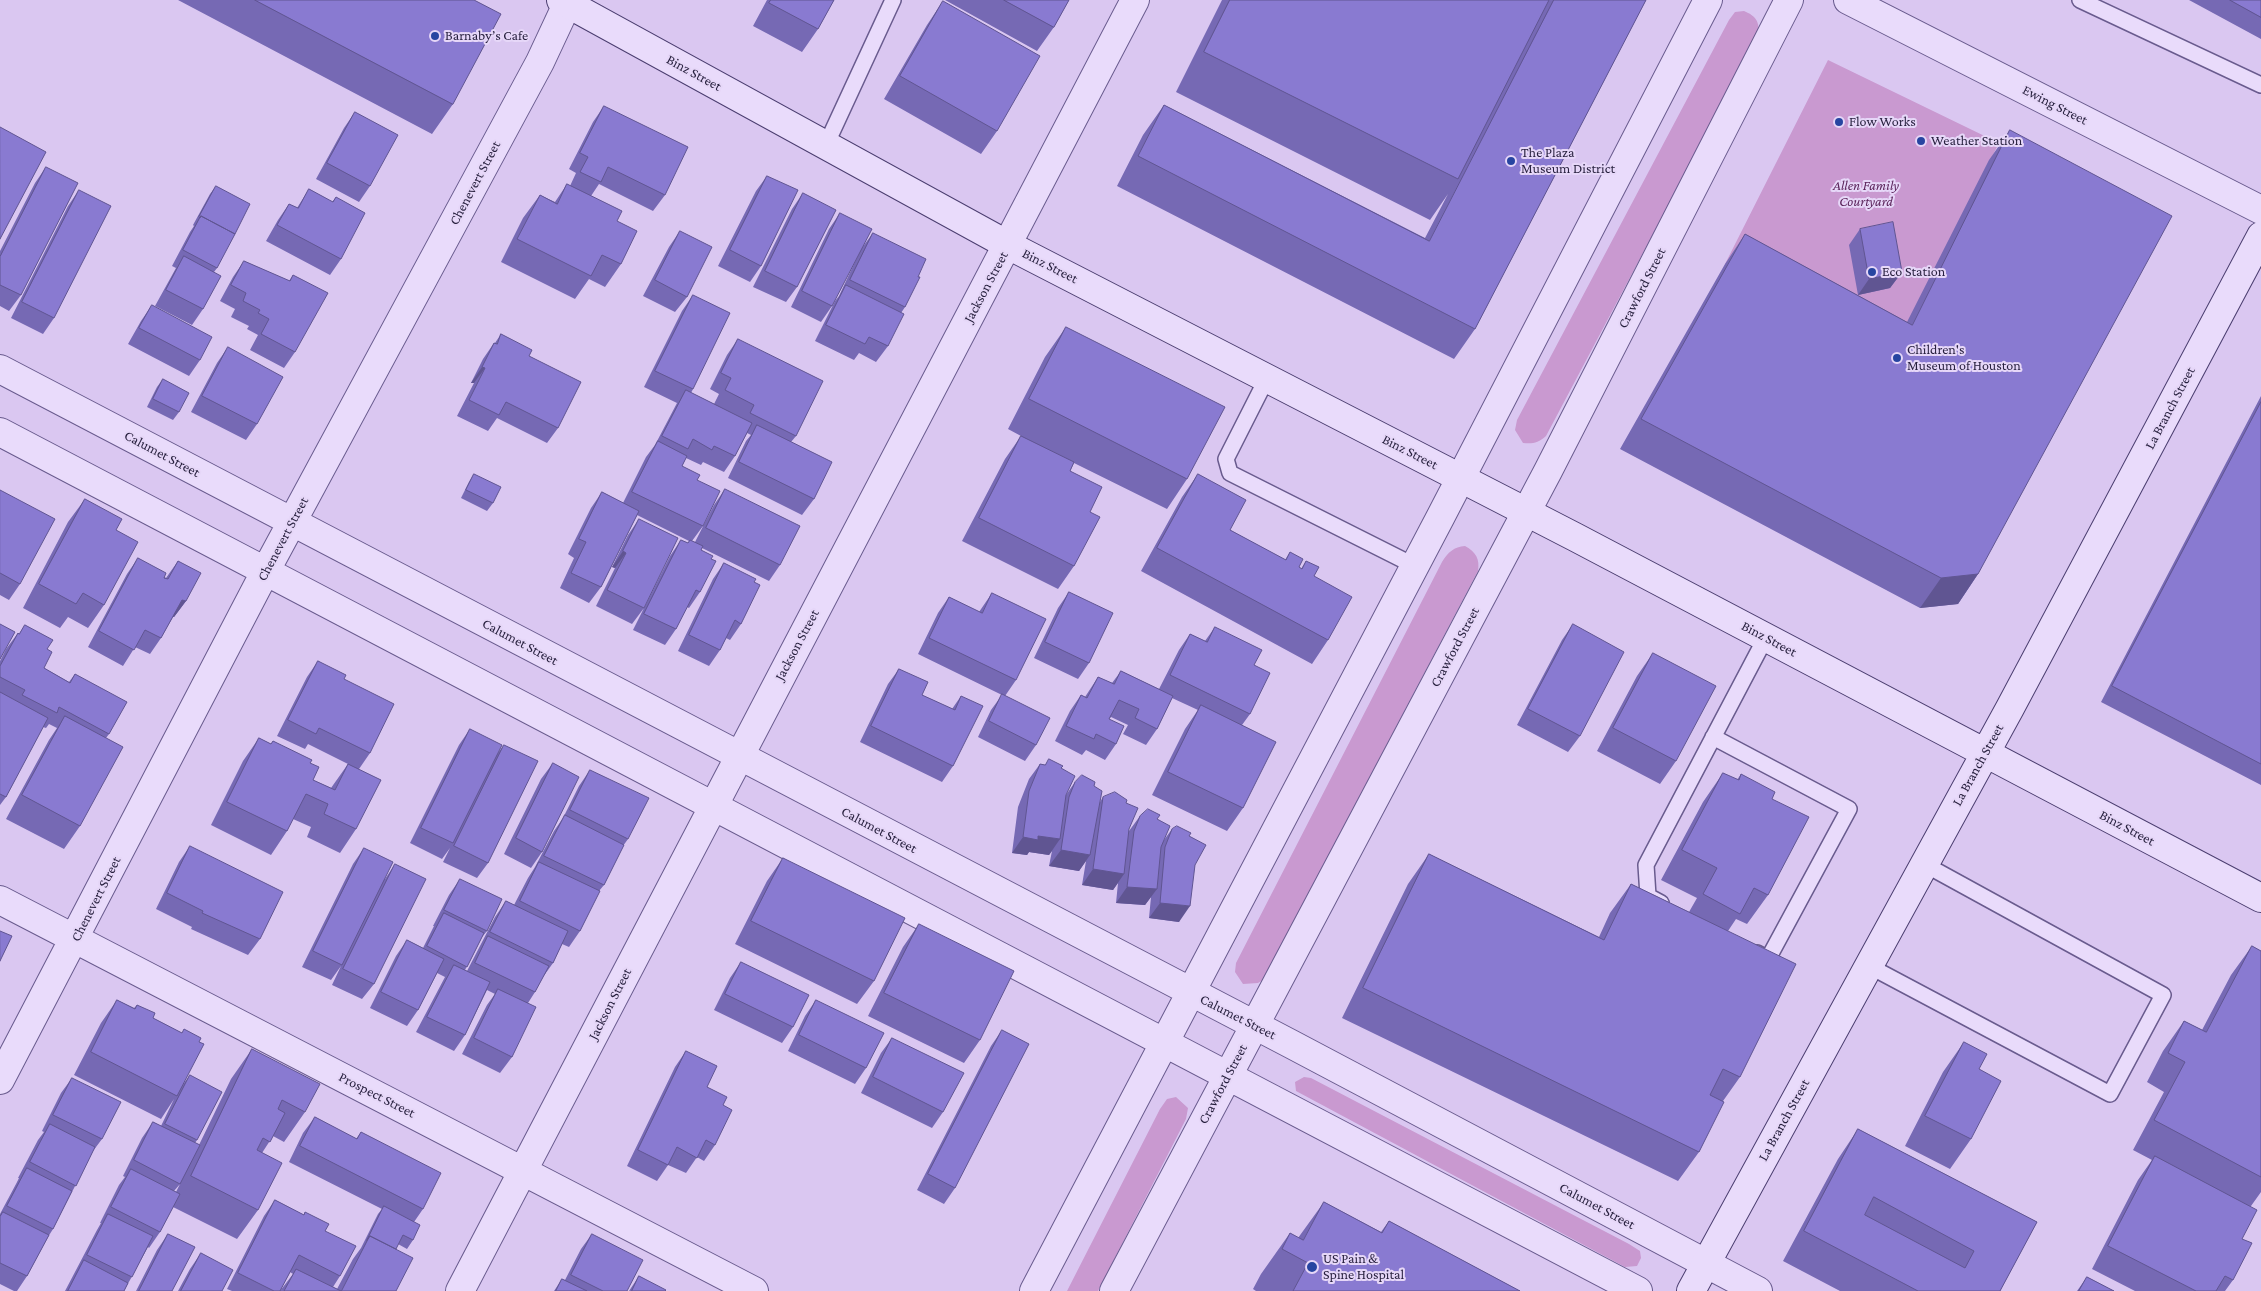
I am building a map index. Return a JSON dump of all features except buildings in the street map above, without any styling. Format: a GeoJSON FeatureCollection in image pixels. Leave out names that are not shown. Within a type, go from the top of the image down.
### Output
{"type":"FeatureCollection","features":[{"type":"Feature","properties":{"kind":"street","name":"Jackson Street"},"geometry":{"type":"LineString","coordinates":[[460,1291],[1135,0]]}},
{"type":"Feature","properties":{"kind":"street"},"geometry":{"type":"LineString","coordinates":[[1034,1291],[1461,478],[1708,0]]}},
{"type":"Feature","properties":{"kind":"street","name":"Crawford Street"},"geometry":{"type":"LineString","coordinates":[[1114,1291],[1526,512],[1789,0]]}},
{"type":"Feature","properties":{"kind":"street","name":"Ewing Street"},"geometry":{"type":"LineString","coordinates":[[1848,0],[2261,210]]}},
{"type":"Feature","properties":{"kind":"street","name":"Binz Street"},"geometry":{"type":"LineString","coordinates":[[566,1],[1008,245],[1461,478],[2261,898]]}},
{"type":"Feature","properties":{"kind":"street","name":"Chenevert Street"},"geometry":{"type":"LineString","coordinates":[[0,1080],[265,572],[540,62],[566,1]]}},
{"type":"Feature","properties":{"kind":"street","name":"La Branch Street"},"geometry":{"type":"LineString","coordinates":[[1691,1291],[1985,753],[2261,236]]}},
{"type":"Feature","properties":{"kind":"street","name":"Calumet Street"},"geometry":{"type":"LineString","coordinates":[[0,369],[1758,1291]]}},
{"type":"Feature","properties":{"kind":"street"},"geometry":{"type":"LineString","coordinates":[[0,432],[712,807],[1228,1074],[1638,1291]]}},
{"type":"Feature","properties":{"kind":"street","name":"Prospect Street"},"geometry":{"type":"LineString","coordinates":[[0,900],[754,1291]]}},
{"type":"Feature","properties":{"kind":"lane"},"geometry":{"type":"LineString","coordinates":[[826,145],[893,0]]}},
{"type":"Feature","properties":{"kind":"lane"},"geometry":{"type":"LineString","coordinates":[[2080,0],[2261,85]]}},
{"type":"Feature","properties":{"kind":"lane"},"geometry":{"type":"LineString","coordinates":[[1267,378],[1226,459],[1230,472],[1415,566]]}},
{"type":"Feature","properties":{"kind":"lane"},"geometry":{"type":"LineString","coordinates":[[1671,908],[1648,896],[1646,865],[1766,637]]}},
{"type":"Feature","properties":{"kind":"lane"},"geometry":{"type":"LineString","coordinates":[[1713,737],[1848,808],[1768,959],[1746,947]]}},
{"type":"Feature","properties":{"kind":"lane"},"geometry":{"type":"LineString","coordinates":[[1869,966],[2110,1094],[2163,995],[1924,864]]}},
{"type":"Feature","properties":{"kind":"green space"},"geometry":{"type":"Polygon","coordinates":[[[1744,11],[1756,20],[1759,34],[1546,436],[1535,442],[1523,443],[1515,430],[1517,420],[1729,20],[1735,12],[1744,11]]]}},
{"type":"Feature","properties":{"kind":"green space","name":"Allen Family Courtyard"},"geometry":{"type":"Polygon","coordinates":[[[1828,60],[1999,143],[1891,355],[1725,264],[1828,60]]]}},
{"type":"Feature","properties":{"kind":"green space"},"geometry":{"type":"Polygon","coordinates":[[[1465,546],[1476,556],[1478,571],[1263,980],[1258,983],[1243,984],[1235,972],[1236,963],[1442,562],[1452,551],[1465,546]]]}},
{"type":"Feature","properties":{"kind":"green space"},"geometry":{"type":"Polygon","coordinates":[[[1304,1077],[1311,1078],[1629,1244],[1640,1251],[1641,1258],[1637,1266],[1625,1267],[1296,1091],[1295,1082],[1304,1077]]]}},
{"type":"Feature","properties":{"kind":"green space"},"geometry":{"type":"Polygon","coordinates":[[[1176,1097],[1188,1108],[1186,1119],[1098,1291],[1067,1291],[1160,1109],[1167,1099],[1176,1097]]]}},
{"type":"Feature","properties":{"kind":"place","name":"Barnaby’s Cafe"},"geometry":{"type":"Point","coordinates":[435,36]}},
{"type":"Feature","properties":{"kind":"place","name":"Flow Works"},"geometry":{"type":"Point","coordinates":[1839,122]}},
{"type":"Feature","properties":{"kind":"place","name":"Weather Station"},"geometry":{"type":"Point","coordinates":[1921,141]}},
{"type":"Feature","properties":{"kind":"place","name":"The Plaza Museum District"},"geometry":{"type":"Point","coordinates":[1511,161]}},
{"type":"Feature","properties":{"kind":"place","name":"Eco Station"},"geometry":{"type":"Point","coordinates":[1872,272]}},
{"type":"Feature","properties":{"kind":"place","name":"Children's Museum of Houston"},"geometry":{"type":"Point","coordinates":[1897,358]}},
{"type":"Feature","properties":{"kind":"place","name":"US Pain & Spine Hospital"},"geometry":{"type":"Point","coordinates":[1312,1267]}}]}
